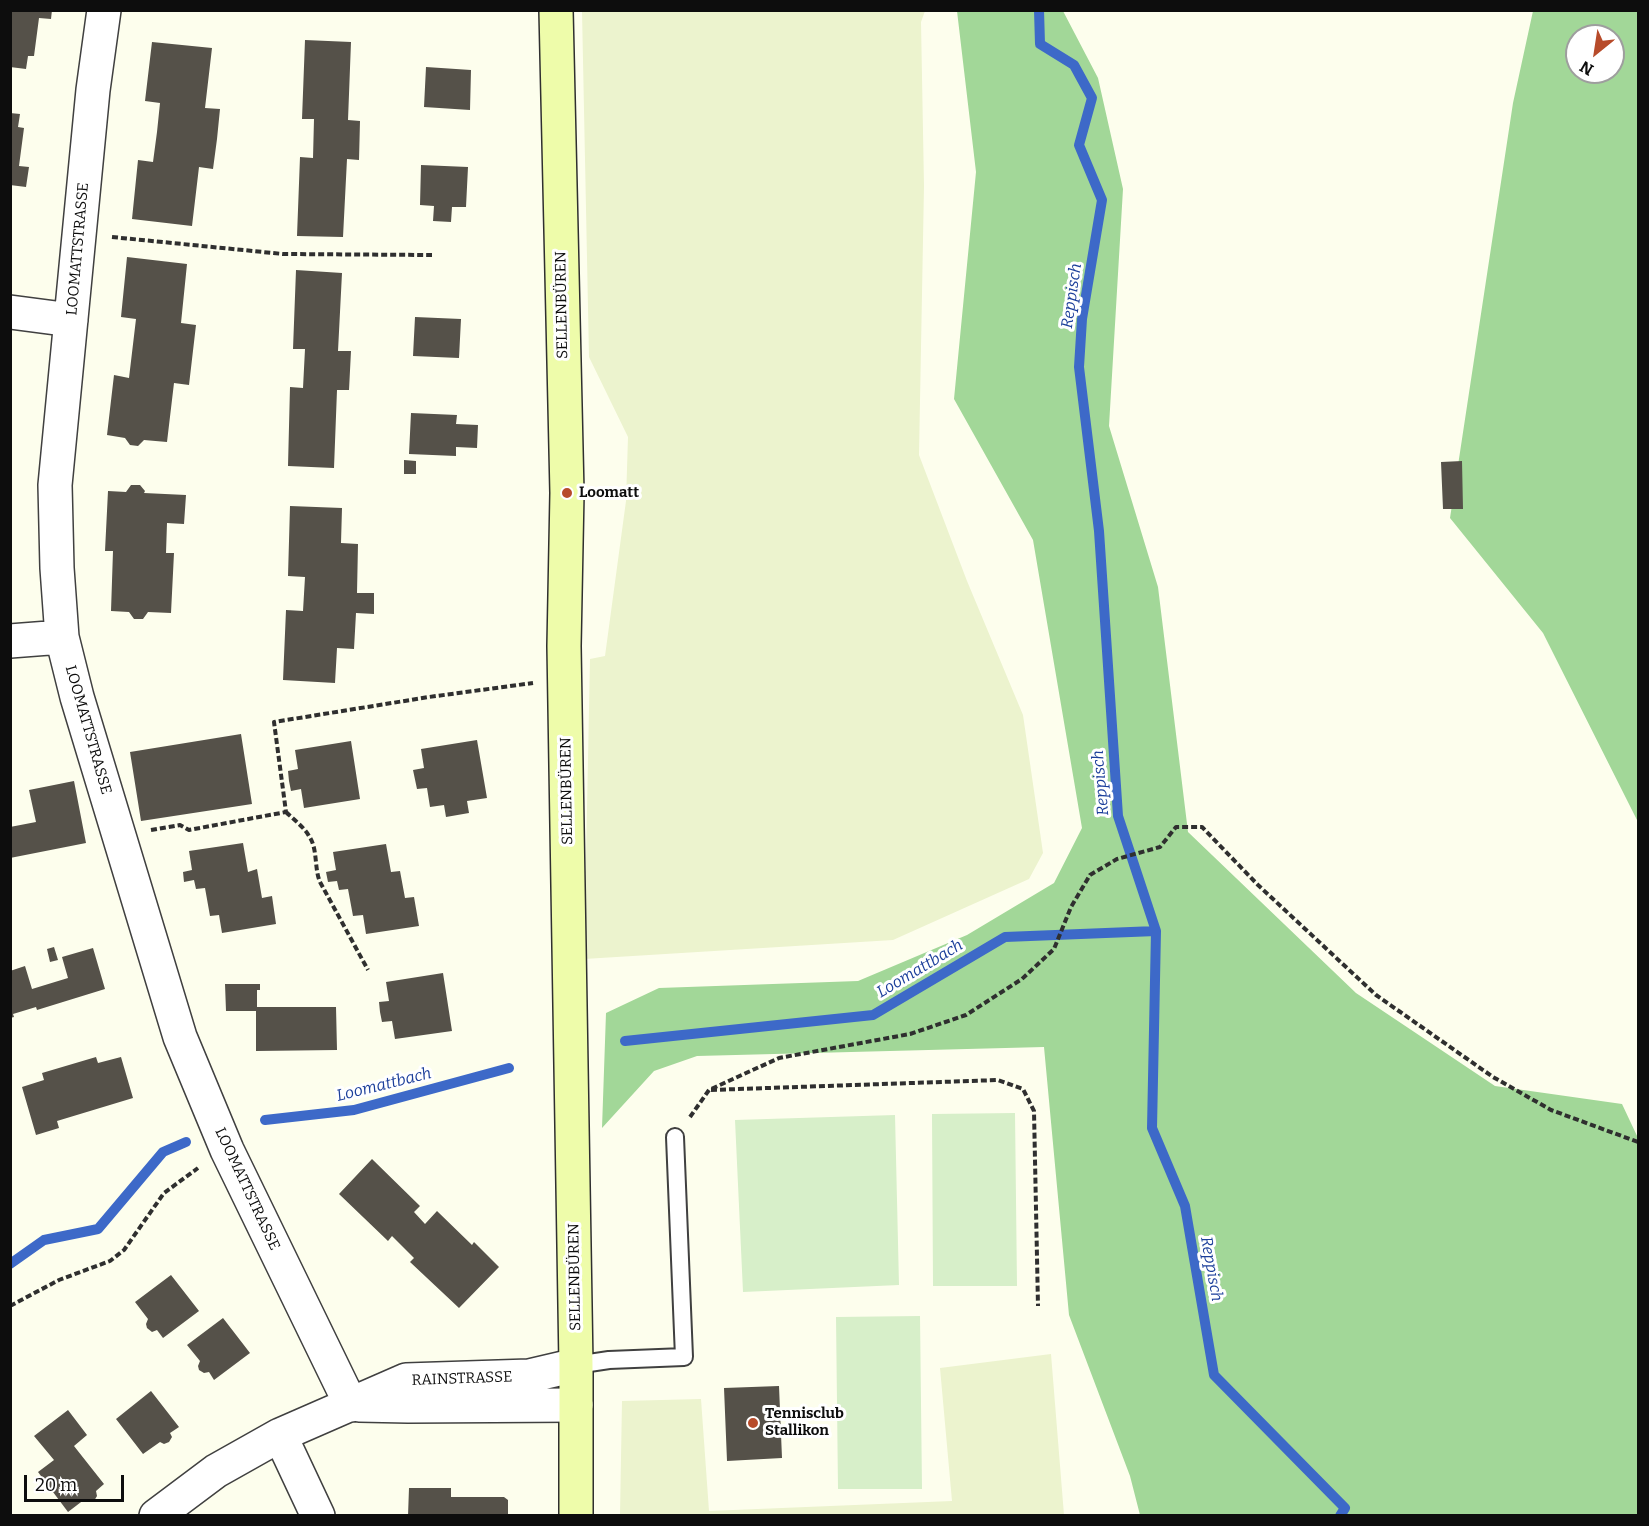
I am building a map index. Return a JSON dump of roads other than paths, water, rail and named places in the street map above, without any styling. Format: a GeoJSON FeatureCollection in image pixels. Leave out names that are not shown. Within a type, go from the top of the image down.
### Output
{"type":"FeatureCollection","features":[{"type":"Feature","properties":{"kind":"main road","name":"SELLENBÜREN"},"geometry":{"type":"LineString","coordinates":[[556,10],[567,483],[564,646],[576,1365],[576,1515]]}},
{"type":"Feature","properties":{"kind":"street","name":"LOOMATTSTRASSE"},"geometry":{"type":"LineString","coordinates":[[104,10],[93,90],[55,485],[57,568],[62,637],[77,697],[180,1036],[227,1150],[351,1405]]}},
{"type":"Feature","properties":{"kind":"street"},"geometry":{"type":"LineString","coordinates":[[10,312],[71,320]]}},
{"type":"Feature","properties":{"kind":"street"},"geometry":{"type":"LineString","coordinates":[[10,641],[62,637]]}},
{"type":"Feature","properties":{"kind":"street","name":"RAINSTRASSE"},"geometry":{"type":"LineString","coordinates":[[156,1515],[216,1471],[280,1435],[406,1380],[529,1377],[576,1365]]}},
{"type":"Feature","properties":{"kind":"street","name":"RAINSTRASSE"},"geometry":{"type":"LineString","coordinates":[[351,1405],[576,1406]]}},
{"type":"Feature","properties":{"kind":"street"},"geometry":{"type":"LineString","coordinates":[[280,1435],[318,1515]]}},
{"type":"Feature","properties":{"kind":"lane"},"geometry":{"type":"LineString","coordinates":[[576,1365],[609,1360],[684,1357],[675,1137]]}},
{"type":"Feature","properties":{"kind":"waterway","name":"Reppisch"},"geometry":{"type":"LineString","coordinates":[[1039,10],[1040,44],[1074,65],[1092,98],[1079,145],[1102,200],[1082,319],[1079,367],[1099,531],[1118,816],[1156,931],[1152,1128],[1185,1206],[1214,1375],[1345,1508],[1340,1516]]}},
{"type":"Feature","properties":{"kind":"waterway","name":"Loomattbach"},"geometry":{"type":"LineString","coordinates":[[625,1041],[873,1015],[1005,937],[1156,931]]}},
{"type":"Feature","properties":{"kind":"waterway","name":"Loomattbach"},"geometry":{"type":"LineString","coordinates":[[265,1120],[354,1110],[509,1068]]}},
{"type":"Feature","properties":{"kind":"waterway","name":"Loomattbach"},"geometry":{"type":"LineString","coordinates":[[10,1264],[44,1240],[98,1229],[163,1152],[186,1142]]}},
{"type":"Feature","properties":{"kind":"place","name":"Loomatt"},"geometry":{"type":"Point","coordinates":[567,493]}},
{"type":"Feature","properties":{"kind":"place","name":"Tennisclub Stallikon"},"geometry":{"type":"Point","coordinates":[753,1423]}}]}
